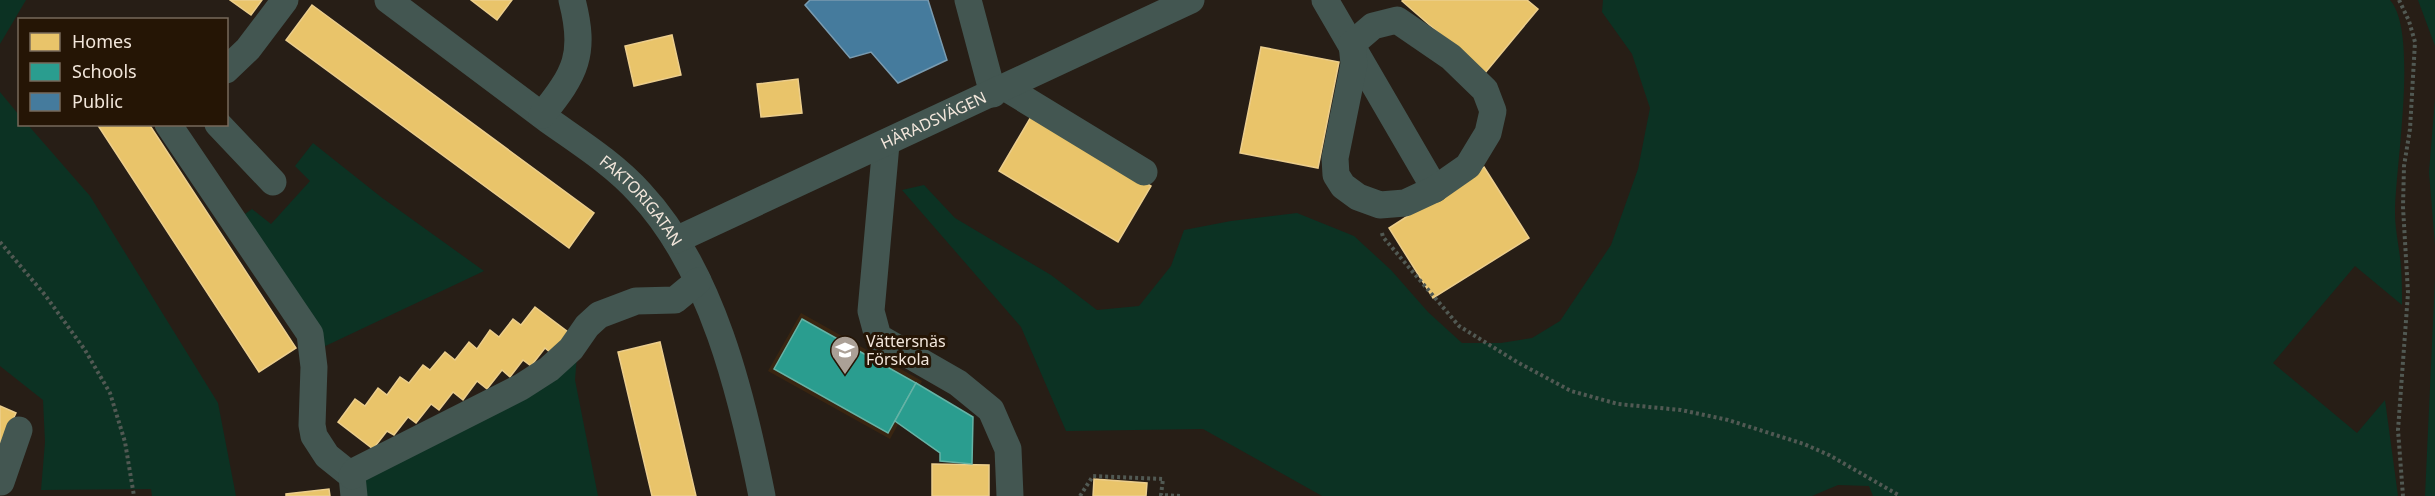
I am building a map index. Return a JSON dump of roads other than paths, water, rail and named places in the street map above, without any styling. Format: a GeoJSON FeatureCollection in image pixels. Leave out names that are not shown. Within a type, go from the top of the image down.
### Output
{"type":"FeatureCollection","features":[{"type":"Feature","properties":{"kind":"street"},"geometry":{"type":"LineString","coordinates":[[228,68],[248,49],[285,0]]}},
{"type":"Feature","properties":{"kind":"street","name":"FAKTORIGATAN"},"geometry":{"type":"LineString","coordinates":[[388,0],[601,159],[640,192],[676,240],[698,281],[734,374],[747,421],[762,496]]}},
{"type":"Feature","properties":{"kind":"street"},"geometry":{"type":"LineString","coordinates":[[542,115],[562,91],[574,66],[580,40],[572,0]]}},
{"type":"Feature","properties":{"kind":"street"},"geometry":{"type":"LineString","coordinates":[[968,0],[1000,91],[1144,172]]}},
{"type":"Feature","properties":{"kind":"street","name":"HÄRADSVÄGEN"},"geometry":{"type":"LineString","coordinates":[[676,240],[756,201],[1000,91],[1191,0]]}},
{"type":"Feature","properties":{"kind":"street"},"geometry":{"type":"LineString","coordinates":[[1325,0],[1435,189]]}},
{"type":"Feature","properties":{"kind":"street"},"geometry":{"type":"LineString","coordinates":[[1397,20],[1451,57],[1485,90],[1493,111],[1488,133],[1468,166],[1435,189],[1405,203],[1380,205],[1358,197],[1343,186],[1336,175],[1335,158],[1354,64],[1352,44],[1374,26],[1397,20]]}},
{"type":"Feature","properties":{"kind":"street"},"geometry":{"type":"LineString","coordinates":[[169,126],[310,334],[314,367],[312,425],[314,436],[327,456],[353,486]]}},
{"type":"Feature","properties":{"kind":"street"},"geometry":{"type":"LineString","coordinates":[[220,126],[273,182]]}},
{"type":"Feature","properties":{"kind":"street"},"geometry":{"type":"LineString","coordinates":[[886,144],[871,311],[878,337],[958,383],[991,410],[1008,449],[1010,496]]}},
{"type":"Feature","properties":{"kind":"street"},"geometry":{"type":"LineString","coordinates":[[353,486],[355,471],[549,369],[571,349],[587,326],[599,315],[636,301],[675,300],[698,281]]}},
{"type":"Feature","properties":{"kind":"street"},"geometry":{"type":"LineString","coordinates":[[0,484],[19,430]]}},
{"type":"Feature","properties":{"kind":"place","name":"Vättersnäs Förskola"},"geometry":{"type":"Point","coordinates":[845,376]}}]}
